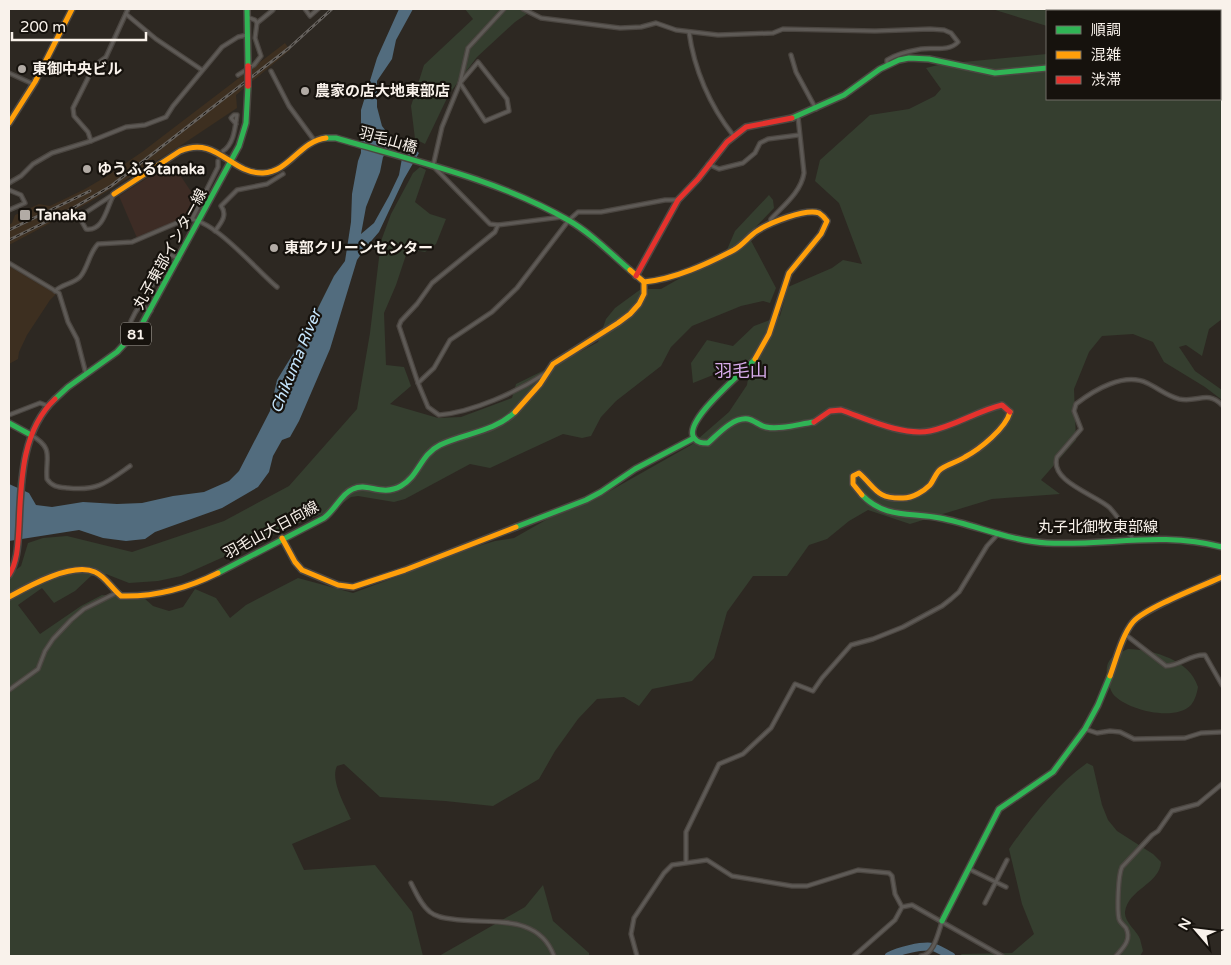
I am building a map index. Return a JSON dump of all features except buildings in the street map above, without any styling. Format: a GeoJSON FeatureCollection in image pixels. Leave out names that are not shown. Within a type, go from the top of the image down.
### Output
{"type":"FeatureCollection","features":[{"type":"Feature","properties":{"kind":"main road"},"geometry":{"type":"LineString","coordinates":[[9,124],[33,84],[72,9]]}},
{"type":"Feature","properties":{"kind":"main road","name":"丸子東部インター線"},"geometry":{"type":"LineString","coordinates":[[9,576],[15,564],[18,547],[25,453],[40,417],[61,393],[129,342],[141,326],[151,311],[239,146],[246,123],[248,86],[247,9]]}},
{"type":"Feature","properties":{"kind":"main road"},"geometry":{"type":"LineString","coordinates":[[636,276],[678,200],[692,187],[708,164],[734,136],[750,125],[783,120],[816,109],[848,94],[887,64],[904,59],[923,58],[998,74],[1046,68]]}},
{"type":"Feature","properties":{"kind":"main road","name":"羽毛山橋"},"geometry":{"type":"LineString","coordinates":[[314,140],[328,137],[433,166]]}},
{"type":"Feature","properties":{"kind":"main road"},"geometry":{"type":"LineString","coordinates":[[114,194],[191,146],[204,148],[252,172],[272,172],[287,164],[314,140]]}},
{"type":"Feature","properties":{"kind":"main road"},"geometry":{"type":"LineString","coordinates":[[282,538],[295,562],[302,570],[338,585],[353,587],[405,570],[586,500],[635,469],[694,438],[692,430],[694,424],[727,386],[760,353],[766,343],[789,274],[798,260],[824,230],[827,221],[822,214],[807,212],[769,224],[756,231],[745,244],[732,251],[665,278],[644,282],[589,234],[569,220],[503,188],[433,166]]}},
{"type":"Feature","properties":{"kind":"main road","name":"羽毛山大日向線"},"geometry":{"type":"LineString","coordinates":[[116,593],[126,596],[158,595],[190,585],[330,513],[352,489],[359,487],[381,492],[392,490],[407,483],[414,476],[428,453],[439,447],[482,433],[504,422],[543,381],[551,365],[561,357],[608,331],[633,311],[644,294],[644,282]]}},
{"type":"Feature","properties":{"kind":"main road","name":"丸子北御牧東部線"},"geometry":{"type":"LineString","coordinates":[[694,438],[700,443],[708,443],[738,420],[748,419],[766,427],[783,427],[814,422],[830,411],[841,410],[904,431],[912,433],[928,432],[983,410],[1002,405],[1010,413],[1004,424],[974,453],[939,470],[930,486],[914,496],[898,498],[882,495],[876,492],[859,473],[855,474],[852,479],[853,484],[864,497],[887,512],[900,515],[939,517],[1045,543],[1190,540],[1222,547]]}},
{"type":"Feature","properties":{"kind":"main road"},"geometry":{"type":"LineString","coordinates":[[9,424],[31,435]]}},
{"type":"Feature","properties":{"kind":"main road"},"geometry":{"type":"LineString","coordinates":[[9,597],[35,584],[84,569],[95,572],[116,593]]}},
{"type":"Feature","properties":{"kind":"main road"},"geometry":{"type":"LineString","coordinates":[[942,921],[999,809],[1053,772],[1084,729],[1098,705],[1126,634],[1133,622],[1149,611],[1222,577]]}},
{"type":"Feature","properties":{"kind":"street"},"geometry":{"type":"LineString","coordinates":[[91,141],[88,132],[74,116],[73,108],[94,66],[106,57],[128,9]]}},
{"type":"Feature","properties":{"kind":"street"},"geometry":{"type":"LineString","coordinates":[[304,9],[310,16],[318,9]]}},
{"type":"Feature","properties":{"kind":"street"},"geometry":{"type":"LineString","coordinates":[[504,9],[468,48],[460,83],[442,127],[433,166],[487,222],[498,225],[563,217]]}},
{"type":"Feature","properties":{"kind":"street"},"geometry":{"type":"LineString","coordinates":[[523,9],[541,18],[620,28],[641,27],[656,23],[676,30],[718,35],[773,34],[783,29],[875,31],[930,29],[944,30],[950,33],[958,42],[955,46],[947,48],[922,49],[892,57],[887,60],[887,64]]}},
{"type":"Feature","properties":{"kind":"street"},"geometry":{"type":"LineString","coordinates":[[256,23],[273,10]]}},
{"type":"Feature","properties":{"kind":"street"},"geometry":{"type":"LineString","coordinates":[[126,14],[156,39],[202,70]]}},
{"type":"Feature","properties":{"kind":"street"},"geometry":{"type":"LineString","coordinates":[[238,75],[254,64],[261,56],[255,38],[255,20],[247,17]]}},
{"type":"Feature","properties":{"kind":"street"},"geometry":{"type":"LineString","coordinates":[[689,32],[691,50],[698,70],[721,120],[734,136]]}},
{"type":"Feature","properties":{"kind":"street"},"geometry":{"type":"LineString","coordinates":[[9,183],[21,176],[44,156],[91,141],[126,127],[145,124],[166,117],[172,106],[222,47],[238,37],[248,35]]}},
{"type":"Feature","properties":{"kind":"street"},"geometry":{"type":"LineString","coordinates":[[791,55],[796,72],[816,109]]}},
{"type":"Feature","properties":{"kind":"street"},"geometry":{"type":"LineString","coordinates":[[478,62],[507,99],[509,111],[485,122],[460,83],[478,62]]}},
{"type":"Feature","properties":{"kind":"street"},"geometry":{"type":"LineString","coordinates":[[271,71],[289,106],[314,140]]}},
{"type":"Feature","properties":{"kind":"street"},"geometry":{"type":"LineString","coordinates":[[9,73],[33,84]]}},
{"type":"Feature","properties":{"kind":"street"},"geometry":{"type":"LineString","coordinates":[[769,224],[771,219],[798,190],[802,181],[804,173],[798,116]]}},
{"type":"Feature","properties":{"kind":"street"},"geometry":{"type":"LineString","coordinates":[[223,151],[228,148],[236,124]]}},
{"type":"Feature","properties":{"kind":"street"},"geometry":{"type":"LineString","coordinates":[[708,164],[719,169],[743,162],[755,153],[760,143],[768,139],[799,135]]}},
{"type":"Feature","properties":{"kind":"street"},"geometry":{"type":"LineString","coordinates":[[192,218],[218,167],[218,161]]}},
{"type":"Feature","properties":{"kind":"street"},"geometry":{"type":"LineString","coordinates":[[215,232],[225,216],[221,206],[237,190],[267,184],[283,174]]}},
{"type":"Feature","properties":{"kind":"street"},"geometry":{"type":"LineString","coordinates":[[9,190],[18,193],[25,203],[9,210]]}},
{"type":"Feature","properties":{"kind":"street"},"geometry":{"type":"LineString","coordinates":[[114,194],[99,226],[92,230],[86,229],[83,225],[82,216],[88,210],[114,194]]}},
{"type":"Feature","properties":{"kind":"street"},"geometry":{"type":"LineString","coordinates":[[104,200],[108,204]]}},
{"type":"Feature","properties":{"kind":"street"},"geometry":{"type":"LineString","coordinates":[[418,383],[437,364],[450,340],[492,312],[516,288],[569,220],[578,212],[601,212],[665,200],[678,200]]}},
{"type":"Feature","properties":{"kind":"street"},"geometry":{"type":"LineString","coordinates":[[55,291],[63,285],[74,282],[82,275],[98,244],[132,242],[192,218],[230,242],[277,287]]}},
{"type":"Feature","properties":{"kind":"street"},"geometry":{"type":"LineString","coordinates":[[498,225],[495,232],[432,283],[417,304],[401,321],[400,331],[428,407],[438,415],[456,414],[488,403],[546,373]]}},
{"type":"Feature","properties":{"kind":"street"},"geometry":{"type":"LineString","coordinates":[[129,342],[132,322],[140,305],[171,255],[179,259]]}},
{"type":"Feature","properties":{"kind":"street"},"geometry":{"type":"LineString","coordinates":[[9,263],[59,293],[68,322],[77,339],[86,375]]}},
{"type":"Feature","properties":{"kind":"street"},"geometry":{"type":"LineString","coordinates":[[140,305],[151,311]]}},
{"type":"Feature","properties":{"kind":"street"},"geometry":{"type":"LineString","coordinates":[[132,322],[141,326]]}},
{"type":"Feature","properties":{"kind":"street"},"geometry":{"type":"LineString","coordinates":[[1133,540],[1110,508],[1064,479],[1057,468],[1055,462],[1057,457],[1081,429],[1074,411],[1076,404],[1104,387],[1129,379],[1147,383],[1156,390],[1178,398],[1193,400],[1209,396],[1222,405]]}},
{"type":"Feature","properties":{"kind":"street"},"geometry":{"type":"LineString","coordinates":[[9,415],[40,403],[48,406]]}},
{"type":"Feature","properties":{"kind":"street"},"geometry":{"type":"LineString","coordinates":[[31,435],[46,448],[48,456],[47,479],[54,486],[83,490],[94,488],[104,484],[130,466]]}},
{"type":"Feature","properties":{"kind":"street"},"geometry":{"type":"LineString","coordinates":[[686,862],[686,832],[720,764],[743,754],[771,728],[794,684],[813,691],[851,645],[873,639],[903,627],[942,606],[958,592],[982,553],[1000,533]]}},
{"type":"Feature","properties":{"kind":"street"},"geometry":{"type":"LineString","coordinates":[[9,690],[38,669],[45,651],[70,620],[84,609],[116,593]]}},
{"type":"Feature","properties":{"kind":"street"},"geometry":{"type":"LineString","coordinates":[[1126,634],[1166,666],[1172,666],[1198,655],[1205,655],[1209,659],[1222,685]]}},
{"type":"Feature","properties":{"kind":"street"},"geometry":{"type":"LineString","coordinates":[[1084,729],[1097,733],[1120,732],[1134,739],[1185,738],[1201,733],[1222,732]]}},
{"type":"Feature","properties":{"kind":"street"},"geometry":{"type":"LineString","coordinates":[[1116,956],[1126,946],[1128,936],[1127,930],[1120,920],[1119,885],[1122,867],[1158,831],[1172,811],[1198,804],[1222,784]]}},
{"type":"Feature","properties":{"kind":"street"},"geometry":{"type":"LineString","coordinates":[[637,956],[631,934],[634,918],[664,873],[672,865],[686,862],[707,860],[732,876],[792,886],[807,886],[858,870],[888,872],[892,876],[895,894],[902,907]]}},
{"type":"Feature","properties":{"kind":"street"},"geometry":{"type":"LineString","coordinates":[[985,903],[1007,860]]}},
{"type":"Feature","properties":{"kind":"street"},"geometry":{"type":"LineString","coordinates":[[969,869],[1006,887]]}},
{"type":"Feature","properties":{"kind":"street"},"geometry":{"type":"LineString","coordinates":[[411,883],[418,897],[431,914],[458,920],[507,923],[526,927],[537,932],[543,938],[554,956]]}},
{"type":"Feature","properties":{"kind":"street"},"geometry":{"type":"LineString","coordinates":[[854,956],[894,920],[902,907],[912,905],[1002,956]]}},
{"type":"Feature","properties":{"kind":"street"},"geometry":{"type":"LineString","coordinates":[[921,956],[925,956],[931,950],[942,921]]}},
{"type":"Feature","properties":{"kind":"shaded area"},"geometry":{"type":"Polygon","coordinates":[[[285,43],[290,50],[236,95],[237,108],[174,150],[88,203],[9,245],[9,225],[12,223],[15,215],[39,204],[50,206],[107,176],[142,152],[285,43]]]}},
{"type":"Feature","properties":{"kind":"shaded area"},"geometry":{"type":"Polygon","coordinates":[[[166,166],[174,166],[198,202],[191,214],[137,238],[119,196],[166,166]]]}},
{"type":"Feature","properties":{"kind":"shaded area"},"geometry":{"type":"Polygon","coordinates":[[[9,266],[56,294],[27,335],[19,352],[18,359],[9,364],[9,266]]]}},
{"type":"Feature","properties":{"kind":"green space"},"geometry":{"type":"Polygon","coordinates":[[[465,9],[534,9],[515,22],[477,57],[449,94],[425,144],[415,139],[411,106],[424,65],[473,19],[465,9]]]}},
{"type":"Feature","properties":{"kind":"green space"},"geometry":{"type":"Polygon","coordinates":[[[992,9],[1110,10],[1046,10],[1046,26],[992,9]]]}},
{"type":"Feature","properties":{"kind":"green space"},"geometry":{"type":"Polygon","coordinates":[[[1222,52],[1222,319],[1209,329],[1202,356],[1186,345],[1179,347],[1195,371],[1222,390],[1222,400],[1205,387],[1164,362],[1153,342],[1133,334],[1102,336],[1089,352],[1074,389],[1076,440],[1041,480],[1060,494],[992,499],[910,524],[868,510],[849,521],[827,539],[809,545],[787,576],[753,576],[727,612],[714,658],[692,681],[652,689],[639,706],[624,697],[597,699],[578,719],[555,751],[539,779],[493,806],[380,797],[344,764],[337,766],[335,778],[351,819],[292,844],[304,870],[375,865],[412,912],[423,956],[9,956],[9,575],[21,566],[28,543],[43,538],[67,536],[132,552],[224,521],[289,486],[357,409],[370,333],[381,241],[391,214],[413,173],[420,167],[426,170],[415,202],[430,214],[446,219],[436,244],[425,252],[408,249],[384,313],[386,365],[404,367],[411,386],[390,404],[438,418],[461,417],[512,398],[516,384],[598,342],[606,319],[615,308],[641,289],[661,289],[726,252],[735,231],[769,195],[773,200],[774,208],[748,235],[776,288],[770,303],[763,301],[741,306],[692,326],[671,347],[661,366],[616,401],[601,417],[591,436],[582,438],[563,434],[490,468],[470,464],[405,499],[394,502],[358,496],[351,497],[332,511],[306,520],[181,576],[158,581],[129,583],[106,574],[91,576],[75,591],[54,603],[42,588],[18,605],[40,634],[81,606],[102,595],[144,598],[153,606],[169,611],[183,607],[195,589],[216,598],[230,618],[246,605],[298,578],[353,593],[420,568],[444,556],[495,541],[514,538],[551,517],[592,501],[691,445],[729,412],[747,385],[749,372],[728,369],[693,383],[691,363],[707,340],[733,346],[754,326],[780,316],[788,287],[832,268],[843,260],[862,264],[839,203],[815,181],[820,160],[870,115],[909,109],[935,96],[941,89],[926,68],[942,64],[1046,54],[1046,100],[1221,100],[1222,52]]]}},
{"type":"Feature","properties":{"kind":"green space"},"geometry":{"type":"Polygon","coordinates":[[[1128,649],[1159,654],[1179,663],[1187,670],[1194,678],[1198,687],[1191,705],[1184,710],[1174,713],[1163,713],[1139,709],[1119,700],[1110,688],[1107,665],[1115,655],[1128,649]]]}},
{"type":"Feature","properties":{"kind":"green space"},"geometry":{"type":"Polygon","coordinates":[[[1087,763],[1093,766],[1102,805],[1108,820],[1117,831],[1153,854],[1161,862],[1155,876],[1127,904],[1125,912],[1126,919],[1140,939],[1143,951],[1140,956],[962,956],[961,954],[1012,953],[1034,934],[1022,904],[1009,849],[1054,792],[1087,763]]]}},
{"type":"Feature","properties":{"kind":"green space"},"geometry":{"type":"Polygon","coordinates":[[[543,885],[553,921],[589,953],[589,956],[439,956],[525,907],[543,885]]]}},
{"type":"Feature","properties":{"kind":"water","name":"Chikuma River"},"geometry":{"type":"Polygon","coordinates":[[[399,9],[413,9],[396,40],[392,59],[377,81],[377,107],[382,126],[389,135],[419,153],[404,179],[379,232],[357,260],[330,349],[299,421],[290,437],[282,440],[273,456],[269,472],[258,487],[222,508],[155,532],[145,539],[126,541],[103,538],[79,530],[9,541],[9,484],[29,493],[36,505],[52,507],[83,502],[142,503],[204,492],[229,481],[239,471],[270,411],[277,380],[304,336],[334,276],[345,261],[351,222],[352,194],[361,153],[361,110],[377,58],[399,9]],[[395,143],[383,157],[380,172],[366,207],[361,234],[374,223],[389,196],[399,175],[404,147],[395,143]]]}},
{"type":"Feature","properties":{"kind":"water"},"geometry":{"type":"Polygon","coordinates":[[[1120,9],[1189,9],[1189,10],[1120,9]]]}},
{"type":"Feature","properties":{"kind":"waterway"},"geometry":{"type":"LineString","coordinates":[[889,956],[898,952],[923,947],[933,947],[951,956]]}},
{"type":"Feature","properties":{"kind":"railway"},"geometry":{"type":"LineString","coordinates":[[9,240],[68,211],[111,186],[289,48],[332,9]]}},
{"type":"Feature","properties":{"kind":"railway"},"geometry":{"type":"LineString","coordinates":[[9,230],[90,191]]}},
{"type":"Feature","properties":{"kind":"traffic: fast"},"geometry":{"type":"LineString","coordinates":[[247,9],[248,66]]}},
{"type":"Feature","properties":{"kind":"traffic: fast"},"geometry":{"type":"LineString","coordinates":[[792,118],[844,95],[880,69],[899,60],[909,58],[929,59],[995,73],[1046,68]]}},
{"type":"Feature","properties":{"kind":"traffic: fast"},"geometry":{"type":"LineString","coordinates":[[55,399],[68,387],[117,352],[141,326],[239,146],[246,123],[248,86]]}},
{"type":"Feature","properties":{"kind":"traffic: fast"},"geometry":{"type":"LineString","coordinates":[[326,138],[336,138],[425,163],[513,193],[576,225],[630,270]]}},
{"type":"Feature","properties":{"kind":"traffic: fast"},"geometry":{"type":"LineString","coordinates":[[755,359],[705,409],[693,430],[694,438],[700,442],[708,443],[731,423],[742,419],[748,419],[772,428],[814,422]]}},
{"type":"Feature","properties":{"kind":"traffic: fast"},"geometry":{"type":"LineString","coordinates":[[218,573],[324,518],[345,494],[353,489],[364,487],[387,490],[401,486],[412,477],[433,449],[498,424],[515,412]]}},
{"type":"Feature","properties":{"kind":"traffic: fast"},"geometry":{"type":"LineString","coordinates":[[9,423],[31,435]]}},
{"type":"Feature","properties":{"kind":"traffic: fast"},"geometry":{"type":"LineString","coordinates":[[516,527],[586,500],[635,469],[694,438]]}},
{"type":"Feature","properties":{"kind":"traffic: fast"},"geometry":{"type":"LineString","coordinates":[[862,495],[871,503],[889,511],[940,518],[1033,542],[1070,543],[1156,539],[1199,542],[1222,547]]}},
{"type":"Feature","properties":{"kind":"traffic: fast"},"geometry":{"type":"LineString","coordinates":[[942,921],[999,809],[1053,772],[1085,729],[1098,705],[1110,676]]}},
{"type":"Feature","properties":{"kind":"traffic: slow"},"geometry":{"type":"LineString","coordinates":[[9,123],[35,82],[72,9]]}},
{"type":"Feature","properties":{"kind":"traffic: slow"},"geometry":{"type":"LineString","coordinates":[[114,194],[180,151],[193,147],[214,151],[241,168],[251,172],[263,173],[280,168],[301,150],[317,140],[326,138]]}},
{"type":"Feature","properties":{"kind":"traffic: slow"},"geometry":{"type":"LineString","coordinates":[[630,270],[644,282],[667,278],[702,265],[734,250],[751,235],[778,220],[797,214],[819,213],[827,221],[821,234],[789,273],[769,334],[755,359]]}},
{"type":"Feature","properties":{"kind":"traffic: slow"},"geometry":{"type":"LineString","coordinates":[[515,412],[540,384],[553,364],[630,314],[639,304],[644,294],[644,282]]}},
{"type":"Feature","properties":{"kind":"traffic: slow"},"geometry":{"type":"LineString","coordinates":[[862,495],[853,484],[853,476],[859,473],[877,492],[887,497],[907,498],[918,494],[930,485],[941,469],[962,459],[992,437],[1003,425],[1010,412]]}},
{"type":"Feature","properties":{"kind":"traffic: slow"},"geometry":{"type":"LineString","coordinates":[[282,538],[295,562],[302,570],[338,585],[353,587],[405,570],[516,527]]}},
{"type":"Feature","properties":{"kind":"traffic: slow"},"geometry":{"type":"LineString","coordinates":[[9,597],[51,577],[75,570],[86,570],[99,574],[121,596],[171,591],[218,573]]}},
{"type":"Feature","properties":{"kind":"traffic: slow"},"geometry":{"type":"LineString","coordinates":[[1110,676],[1122,641],[1129,627],[1139,616],[1161,604],[1222,577]]}},
{"type":"Feature","properties":{"kind":"traffic: jam"},"geometry":{"type":"LineString","coordinates":[[248,66],[248,86]]}},
{"type":"Feature","properties":{"kind":"traffic: jam"},"geometry":{"type":"LineString","coordinates":[[636,276],[678,200],[698,179],[727,142],[746,127],[792,118]]}},
{"type":"Feature","properties":{"kind":"traffic: jam"},"geometry":{"type":"LineString","coordinates":[[9,575],[17,551],[22,475],[29,442],[35,426],[55,399]]}},
{"type":"Feature","properties":{"kind":"traffic: jam"},"geometry":{"type":"LineString","coordinates":[[814,422],[830,411],[841,410],[885,426],[919,432],[939,429],[1002,405],[1010,412]]}},
{"type":"Feature","properties":{"kind":"place","name":"東御中央ビル"},"geometry":{"type":"Point","coordinates":[22,69]}},
{"type":"Feature","properties":{"kind":"place","name":"農家の店大地東部店"},"geometry":{"type":"Point","coordinates":[305,91]}},
{"type":"Feature","properties":{"kind":"place","name":"ゆうふるtanaka"},"geometry":{"type":"Point","coordinates":[87,169]}},
{"type":"Feature","properties":{"kind":"place","name":"Tanaka"},"geometry":{"type":"Point","coordinates":[25,215]}},
{"type":"Feature","properties":{"kind":"place","name":"東部クリーンセンター"},"geometry":{"type":"Point","coordinates":[274,248]}},
{"type":"Feature","properties":{"kind":"district","name":"羽毛山"},"geometry":{"type":"Point","coordinates":[741,371]}}]}
